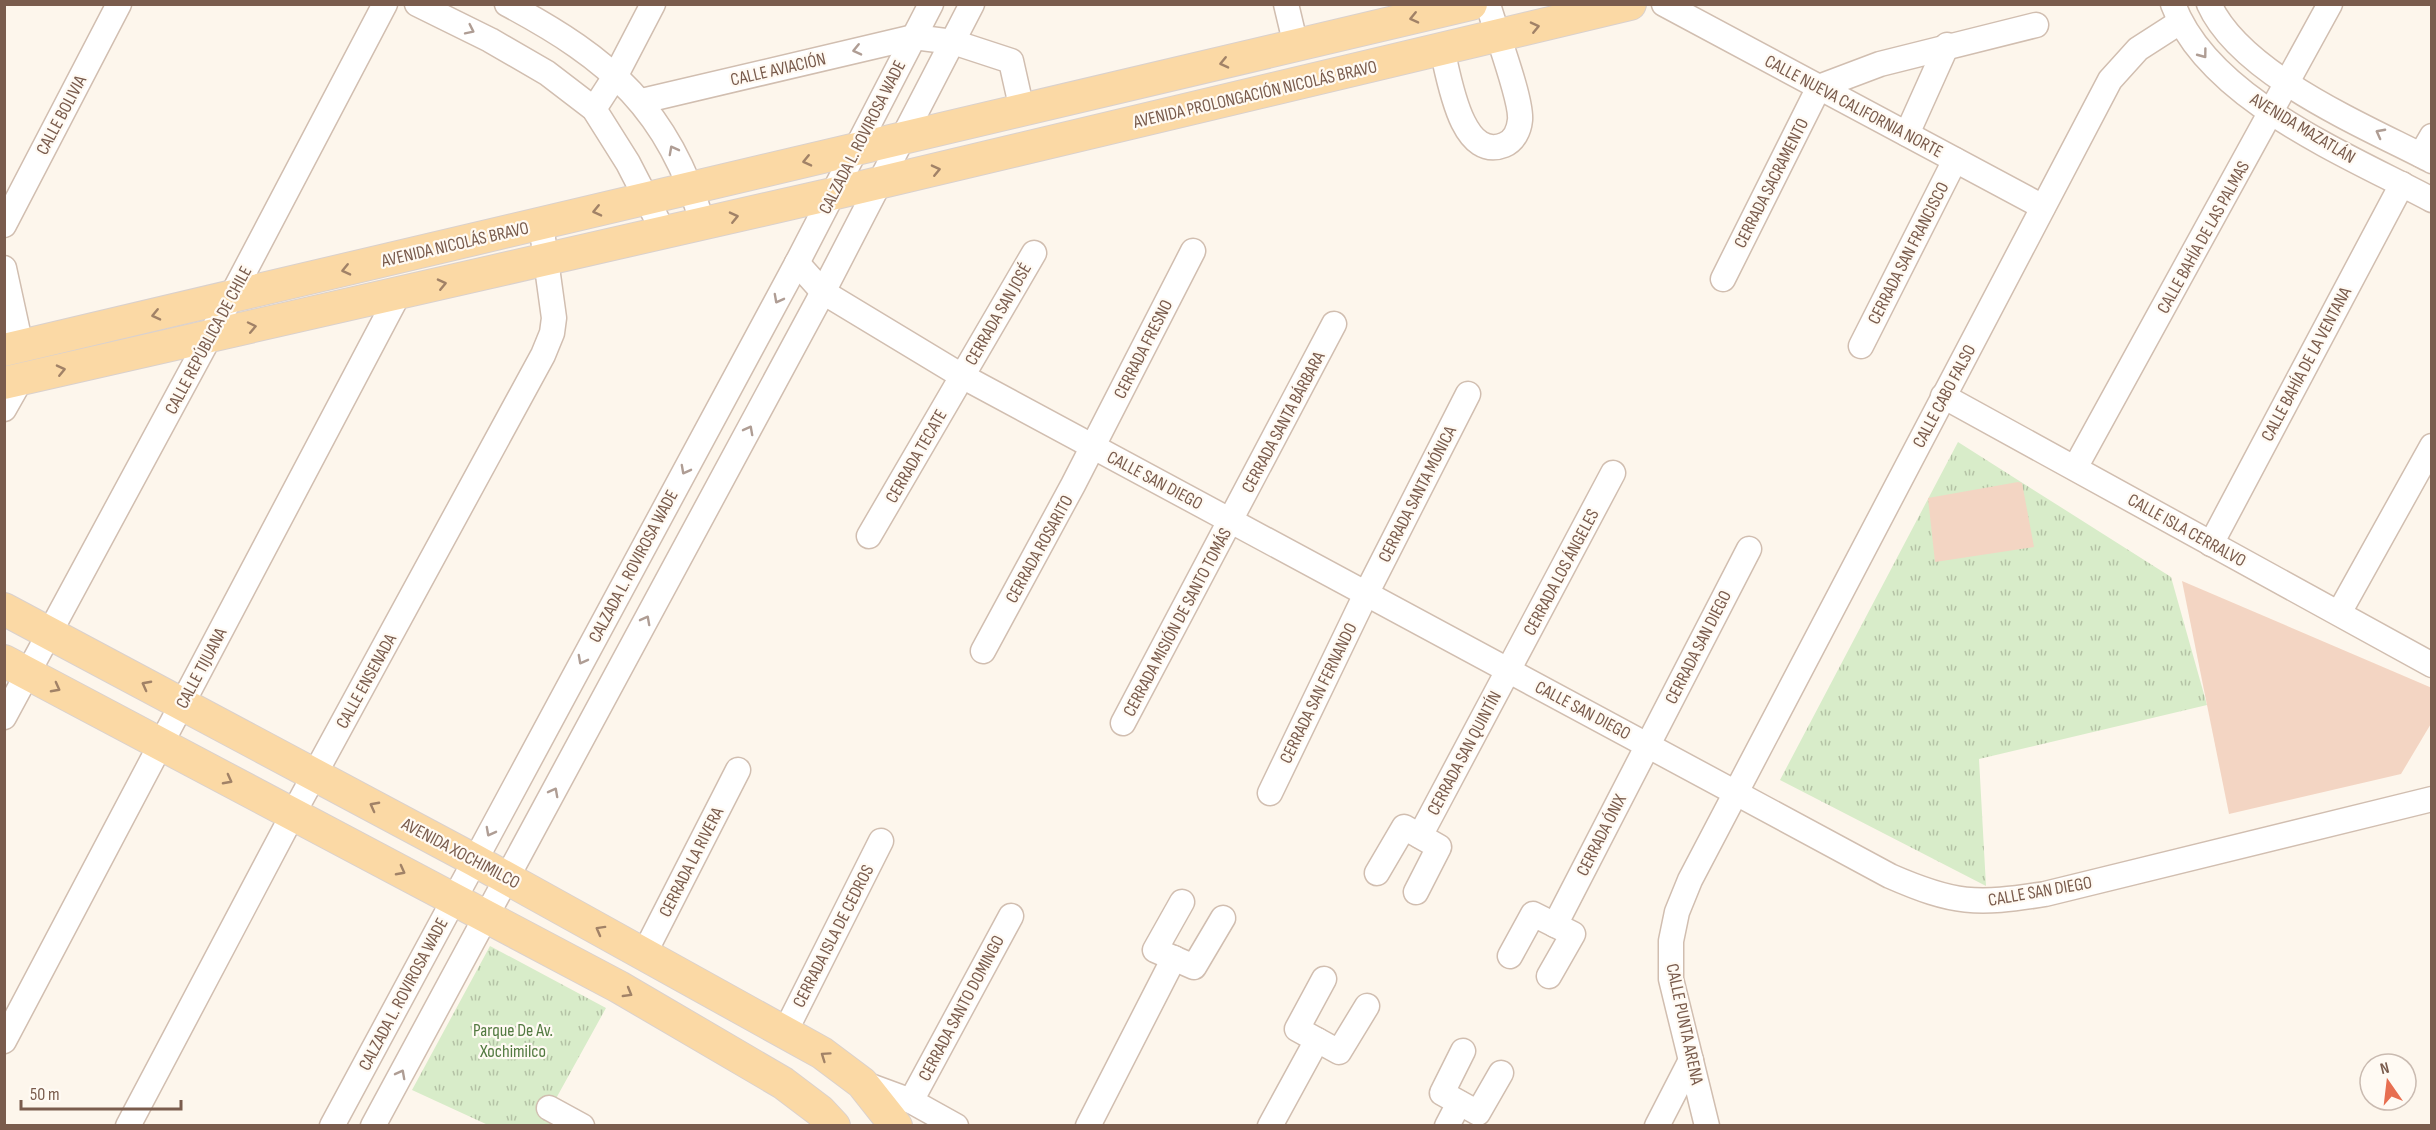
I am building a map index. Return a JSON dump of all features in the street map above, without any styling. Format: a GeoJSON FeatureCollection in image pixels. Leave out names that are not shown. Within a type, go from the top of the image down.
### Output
{"type":"FeatureCollection","features":[{"type":"Feature","properties":{"kind":"main road","name":"AVENIDA PROLONGACIÓN NICOLÁS BRAVO"},"geometry":{"type":"LineString","coordinates":[[905,138],[1471,4]]}},
{"type":"Feature","properties":{"kind":"main road","name":"AVENIDA PROLONGACIÓN NICOLÁS BRAVO"},"geometry":{"type":"LineString","coordinates":[[879,183],[1630,4]]}},
{"type":"Feature","properties":{"kind":"main road","name":"AVENIDA NICOLÁS BRAVO"},"geometry":{"type":"LineString","coordinates":[[13,348],[905,138]]}},
{"type":"Feature","properties":{"kind":"main road","name":"AVENIDA NICOLÁS BRAVO"},"geometry":{"type":"LineString","coordinates":[[13,381],[398,295],[879,183]]}},
{"type":"Feature","properties":{"kind":"main road","name":"AVENIDA XOCHIMILCO"},"geometry":{"type":"LineString","coordinates":[[4,609],[474,860],[785,1032],[822,1053],[904,1113]]}},
{"type":"Feature","properties":{"kind":"main road"},"geometry":{"type":"LineString","coordinates":[[16,667],[619,987],[783,1083],[820,1111],[834,1125]]}},
{"type":"Feature","properties":{"kind":"street","name":"CALLE BOLIVIA"},"geometry":{"type":"LineString","coordinates":[[4,225],[119,4]]}},
{"type":"Feature","properties":{"kind":"street","name":"CALLE REPÚBLICA DE CHILE"},"geometry":{"type":"LineString","coordinates":[[4,717],[16,667],[51,634],[385,4]]}},
{"type":"Feature","properties":{"kind":"street"},"geometry":{"type":"LineString","coordinates":[[417,4],[490,40],[548,73],[594,109],[648,199],[664,233]]}},
{"type":"Feature","properties":{"kind":"street"},"geometry":{"type":"LineString","coordinates":[[507,4],[571,42],[616,75],[642,101],[673,147],[692,188],[703,224]]}},
{"type":"Feature","properties":{"kind":"street"},"geometry":{"type":"LineString","coordinates":[[594,109],[616,75],[652,4]]}},
{"type":"Feature","properties":{"kind":"street","name":"CALZADA L. ROVIROSA WADE"},"geometry":{"type":"LineString","coordinates":[[332,1125],[797,263],[931,4]]}},
{"type":"Feature","properties":{"kind":"street","name":"CALZADA L. ROVIROSA WADE"},"geometry":{"type":"LineString","coordinates":[[373,1125],[484,916],[508,879],[823,292],[905,138],[972,4]]}},
{"type":"Feature","properties":{"kind":"street"},"geometry":{"type":"LineString","coordinates":[[1286,4],[1296,46]]}},
{"type":"Feature","properties":{"kind":"street"},"geometry":{"type":"LineString","coordinates":[[1442,50],[1462,121],[1471,136],[1481,145],[1494,148],[1507,144],[1517,134],[1520,110],[1488,4]]}},
{"type":"Feature","properties":{"kind":"street","name":"CALLE NUEVA CALIFORNIA NORTE"},"geometry":{"type":"LineString","coordinates":[[1664,4],[2043,207]]}},
{"type":"Feature","properties":{"kind":"street","name":"AVENIDA MAZATLÁN"},"geometry":{"type":"LineString","coordinates":[[2209,4],[2225,29],[2251,56],[2287,84],[2428,151]]}},
{"type":"Feature","properties":{"kind":"street","name":"CALLE BAHÍA DE LAS PALMAS"},"geometry":{"type":"LineString","coordinates":[[2075,468],[2330,4]]}},
{"type":"Feature","properties":{"kind":"street","name":"AVENIDA MAZATLÁN"},"geometry":{"type":"LineString","coordinates":[[2176,13],[2207,60],[2271,113],[2432,200]]}},
{"type":"Feature","properties":{"kind":"street","name":"CALLE CABO FALSO"},"geometry":{"type":"LineString","coordinates":[[1737,794],[1943,396],[2110,81],[2138,49],[2176,13]]}},
{"type":"Feature","properties":{"kind":"street"},"geometry":{"type":"LineString","coordinates":[[1819,87],[1857,71],[1947,45],[2036,25]]}},
{"type":"Feature","properties":{"kind":"street"},"geometry":{"type":"LineString","coordinates":[[914,37],[953,42],[1011,61],[1022,111]]}},
{"type":"Feature","properties":{"kind":"street","name":"CALLE AVIACIÓN"},"geometry":{"type":"LineString","coordinates":[[642,101],[914,37]]}},
{"type":"Feature","properties":{"kind":"street"},"geometry":{"type":"LineString","coordinates":[[1907,134],[1947,45]]}},
{"type":"Feature","properties":{"kind":"street","name":"CERRADA SACRAMENTO"},"geometry":{"type":"LineString","coordinates":[[1723,279],[1819,87]]}},
{"type":"Feature","properties":{"kind":"street","name":"CERRADA SAN FRANCISCO"},"geometry":{"type":"LineString","coordinates":[[1861,346],[1955,160]]}},
{"type":"Feature","properties":{"kind":"street","name":"CALLE BAHÍA DE LA VENTANA"},"geometry":{"type":"LineString","coordinates":[[2211,543],[2402,184]]}},
{"type":"Feature","properties":{"kind":"street","name":"CALLE ENSENADA"},"geometry":{"type":"LineString","coordinates":[[128,1125],[293,814],[543,356],[552,333],[554,318],[548,260],[541,224]]}},
{"type":"Feature","properties":{"kind":"street","name":"CERRADA FRESNO"},"geometry":{"type":"LineString","coordinates":[[1093,446],[1193,252]]}},
{"type":"Feature","properties":{"kind":"street","name":"CERRADA SAN JOSÉ"},"geometry":{"type":"LineString","coordinates":[[962,376],[1034,253]]}},
{"type":"Feature","properties":{"kind":"street","name":"CALLE SAN DIEGO"},"geometry":{"type":"LineString","coordinates":[[797,263],[823,292],[962,376],[1890,876],[1933,895],[1968,901],[1995,902],[2056,891],[2432,799]]}},
{"type":"Feature","properties":{"kind":"street"},"geometry":{"type":"LineString","coordinates":[[4,268],[13,348]]}},
{"type":"Feature","properties":{"kind":"street","name":"CALLE TIJUANA"},"geometry":{"type":"LineString","coordinates":[[4,1041],[398,295]]}},
{"type":"Feature","properties":{"kind":"street","name":"CERRADA SANTA BÁRBARA"},"geometry":{"type":"LineString","coordinates":[[1231,520],[1334,324]]}},
{"type":"Feature","properties":{"kind":"street","name":"CERRADA TECATE"},"geometry":{"type":"LineString","coordinates":[[869,536],[962,376]]}},
{"type":"Feature","properties":{"kind":"street"},"geometry":{"type":"LineString","coordinates":[[4,409],[13,381]]}},
{"type":"Feature","properties":{"kind":"street","name":"CERRADA SANTA MÓNICA"},"geometry":{"type":"LineString","coordinates":[[1366,594],[1468,394]]}},
{"type":"Feature","properties":{"kind":"street","name":"CALLE ISLA CERRALVO"},"geometry":{"type":"LineString","coordinates":[[1943,396],[2432,665]]}},
{"type":"Feature","properties":{"kind":"street","name":"CERRADA ROSARITO"},"geometry":{"type":"LineString","coordinates":[[983,651],[1093,446]]}},
{"type":"Feature","properties":{"kind":"street"},"geometry":{"type":"LineString","coordinates":[[2338,614],[2432,446]]}},
{"type":"Feature","properties":{"kind":"street","name":"CERRADA LOS ÁNGELES"},"geometry":{"type":"LineString","coordinates":[[1508,670],[1613,473]]}},
{"type":"Feature","properties":{"kind":"street","name":"CERRADA MISIÓN DE SANTO TOMÁS"},"geometry":{"type":"LineString","coordinates":[[1123,723],[1231,520]]}},
{"type":"Feature","properties":{"kind":"street","name":"CERRADA SAN DIEGO"},"geometry":{"type":"LineString","coordinates":[[1647,745],[1749,549]]}},
{"type":"Feature","properties":{"kind":"street","name":"CERRADA SAN FERNANDO"},"geometry":{"type":"LineString","coordinates":[[1270,793],[1366,594]]}},
{"type":"Feature","properties":{"kind":"street","name":"CERRADA SAN QUINTÍN"},"geometry":{"type":"LineString","coordinates":[[1421,836],[1508,670]]}},
{"type":"Feature","properties":{"kind":"street","name":"CERRADA ÓNIX"},"geometry":{"type":"LineString","coordinates":[[1555,925],[1647,745]]}},
{"type":"Feature","properties":{"kind":"street","name":"CERRADA LA RIVERA"},"geometry":{"type":"LineString","coordinates":[[644,954],[738,770]]}},
{"type":"Feature","properties":{"kind":"street","name":"CALLE PUNTA ARENA"},"geometry":{"type":"LineString","coordinates":[[1707,1125],[1671,979],[1671,941],[1677,912],[1690,880],[1737,794]]}},
{"type":"Feature","properties":{"kind":"street"},"geometry":{"type":"LineString","coordinates":[[1377,873],[1421,836]]}},
{"type":"Feature","properties":{"kind":"street"},"geometry":{"type":"LineString","coordinates":[[1416,892],[1421,836]]}},
{"type":"Feature","properties":{"kind":"street","name":"CERRADA ISLA DE CEDROS"},"geometry":{"type":"LineString","coordinates":[[785,1032],[881,841]]}},
{"type":"Feature","properties":{"kind":"street"},"geometry":{"type":"LineString","coordinates":[[1182,902],[1155,950],[1194,968],[1223,918]]}},
{"type":"Feature","properties":{"kind":"street"},"geometry":{"type":"LineString","coordinates":[[1510,956],[1533,914],[1572,934],[1550,976]]}},
{"type":"Feature","properties":{"kind":"street","name":"CERRADA SANTO DOMINGO"},"geometry":{"type":"LineString","coordinates":[[904,1113],[1011,916]]}},
{"type":"Feature","properties":{"kind":"street"},"geometry":{"type":"LineString","coordinates":[[1088,1125],[1174,958]]}},
{"type":"Feature","properties":{"kind":"street"},"geometry":{"type":"LineString","coordinates":[[1270,1125],[1307,1034],[1324,979]]}},
{"type":"Feature","properties":{"kind":"street"},"geometry":{"type":"LineString","coordinates":[[1307,1034],[1339,1052],[1367,1006]]}},
{"type":"Feature","properties":{"kind":"street"},"geometry":{"type":"LineString","coordinates":[[1463,1051],[1442,1093],[1459,1103],[1478,1113],[1501,1073]]}},
{"type":"Feature","properties":{"kind":"street"},"geometry":{"type":"LineString","coordinates":[[1657,1125],[1691,1060]]}},
{"type":"Feature","properties":{"kind":"street"},"geometry":{"type":"LineString","coordinates":[[1447,1125],[1459,1103]]}},
{"type":"Feature","properties":{"kind":"street"},"geometry":{"type":"LineString","coordinates":[[549,1108],[582,1125]]}},
{"type":"Feature","properties":{"kind":"street"},"geometry":{"type":"LineString","coordinates":[[904,1113],[956,1125]]}},
{"type":"Feature","properties":{"kind":"green space"},"geometry":{"type":"Polygon","coordinates":[[[1958,442],[2171,577],[2207,705],[1979,759],[1986,886],[1780,780],[1958,442]]]}},
{"type":"Feature","properties":{"kind":"green space","name":"Parque De Av. Xochimilco"},"geometry":{"type":"Polygon","coordinates":[[[490,946],[606,1008],[553,1104],[555,1125],[488,1125],[412,1090],[490,946]]]}},
{"type":"Feature","properties":{"kind":"building"},"geometry":{"type":"Polygon","coordinates":[[[2022,483],[2034,547],[1935,562],[1928,498],[2022,483]]]}},
{"type":"Feature","properties":{"kind":"building"},"geometry":{"type":"Polygon","coordinates":[[[2182,581],[2432,688],[2432,722],[2401,774],[2229,814],[2182,581]]]}}]}
